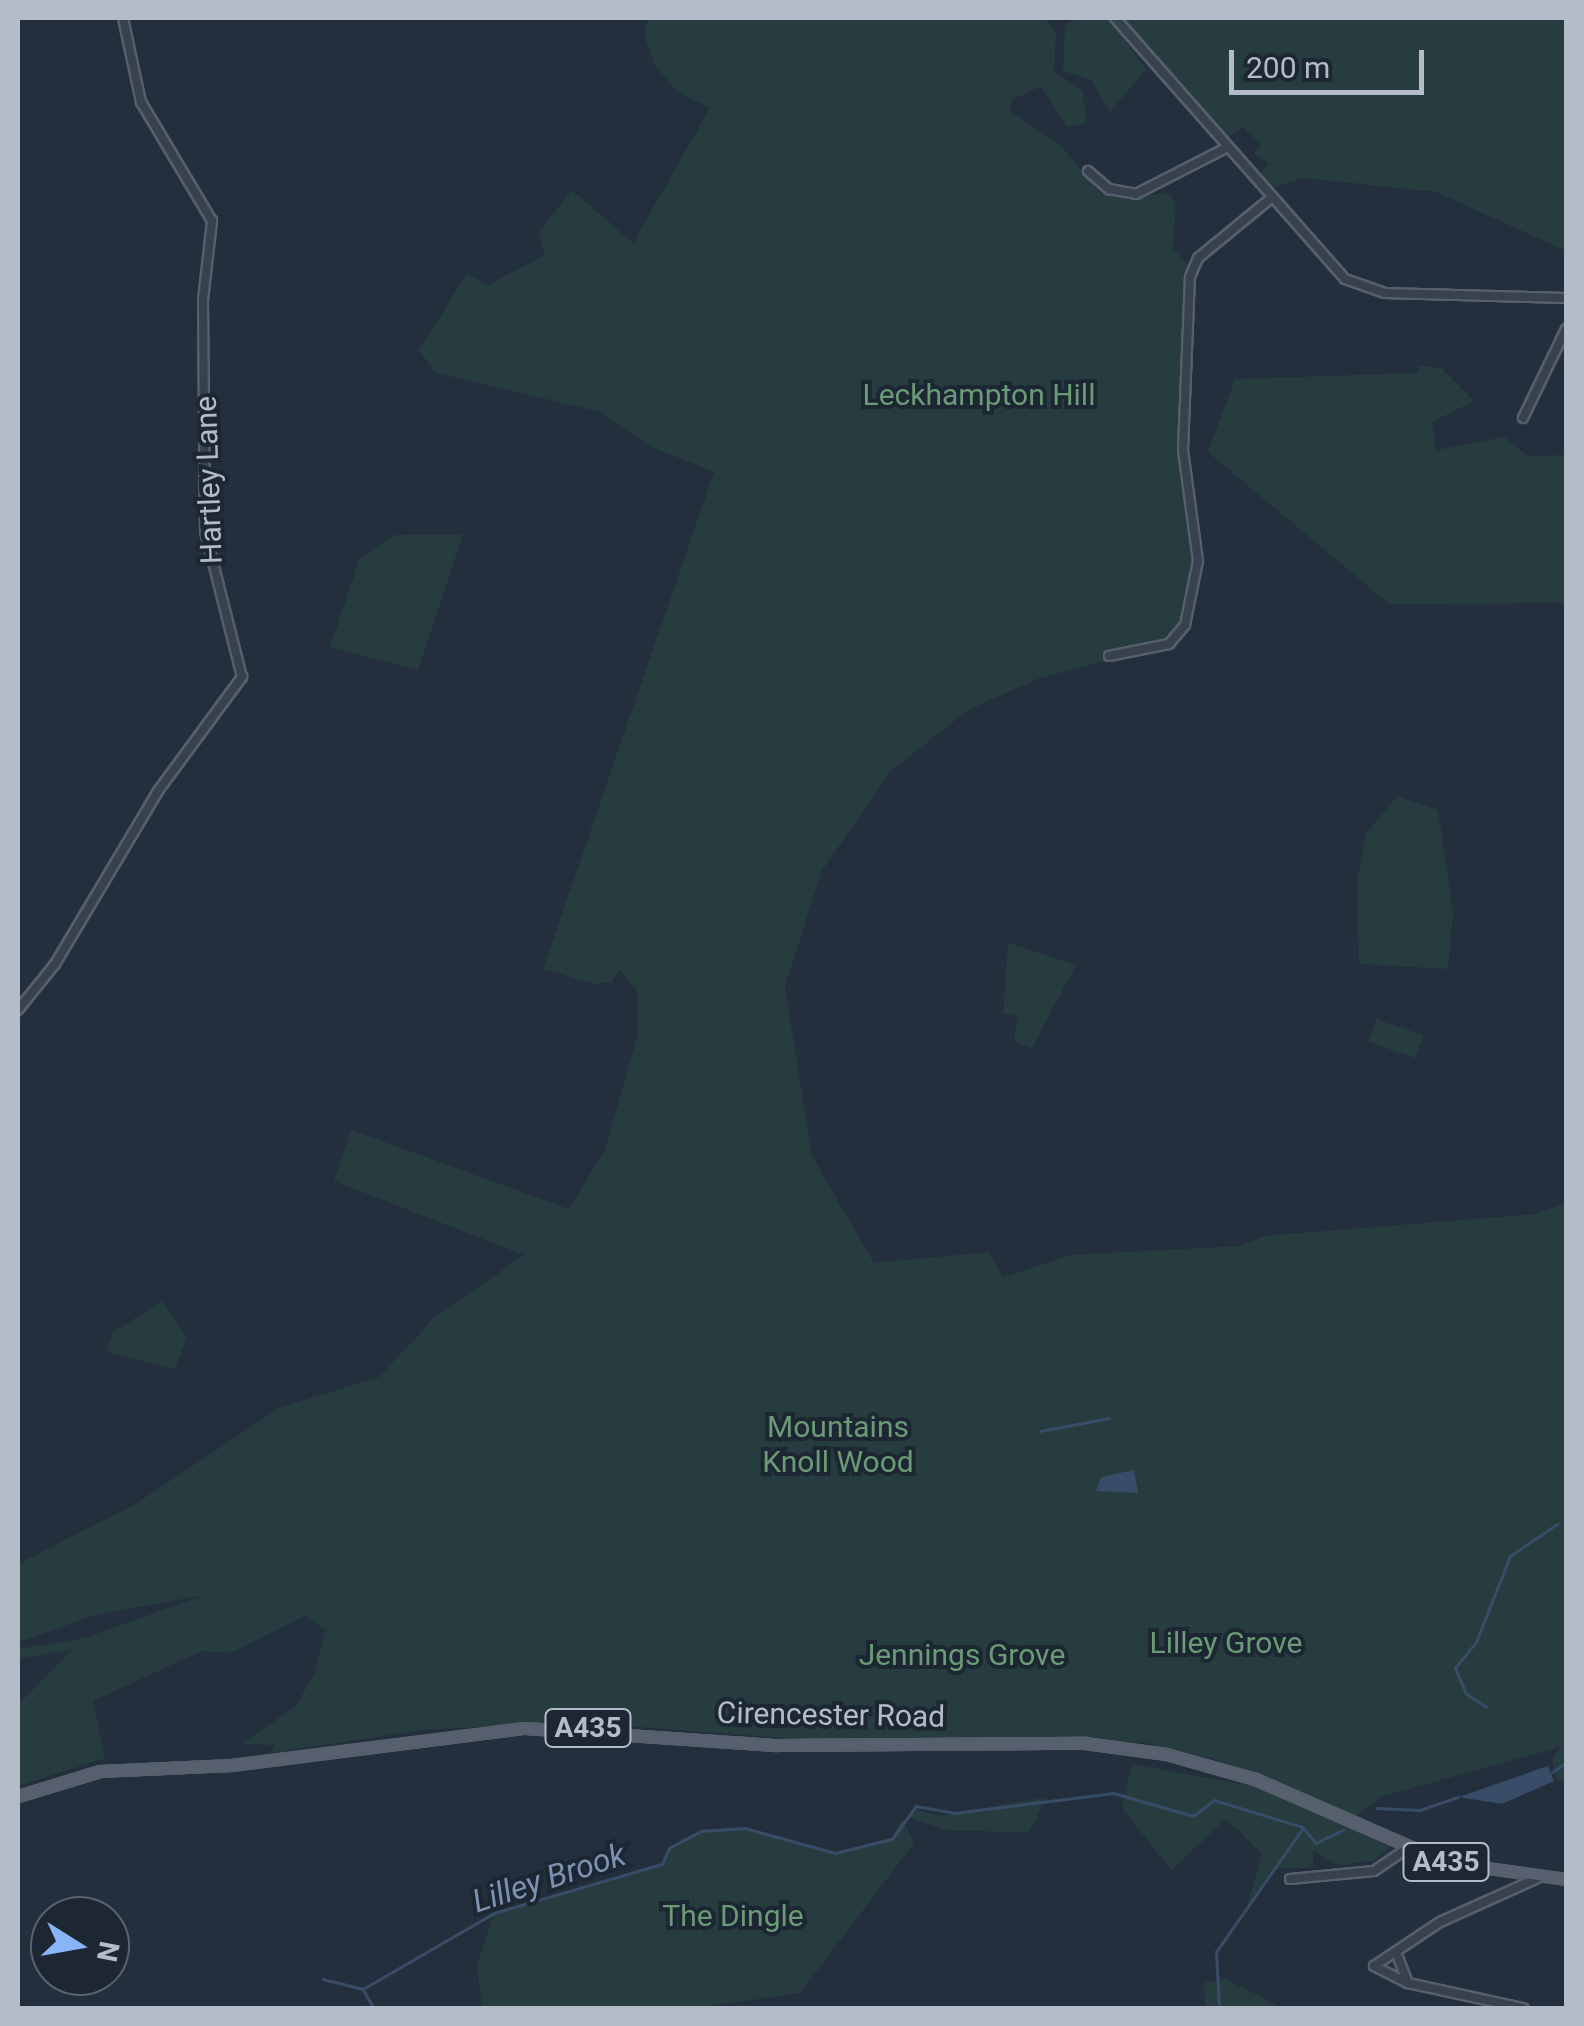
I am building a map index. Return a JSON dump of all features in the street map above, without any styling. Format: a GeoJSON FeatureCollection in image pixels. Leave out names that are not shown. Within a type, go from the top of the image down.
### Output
{"type":"FeatureCollection","features":[{"type":"Feature","properties":{"kind":"main road","name":"Cirencester Road"},"geometry":{"type":"LineString","coordinates":[[18,1796],[100,1771],[231,1765],[525,1728],[776,1745],[1085,1744],[1241,1774],[1408,1848],[1538,1878],[1566,1879]]}},
{"type":"Feature","properties":{"kind":"street","name":"Hartley Lane"},"geometry":{"type":"LineString","coordinates":[[18,1010],[242,677],[205,532],[204,300],[212,221],[141,102],[124,18]]}},
{"type":"Feature","properties":{"kind":"street"},"geometry":{"type":"LineString","coordinates":[[1115,18],[1334,270],[1368,290],[1566,298]]}},
{"type":"Feature","properties":{"kind":"street"},"geometry":{"type":"LineString","coordinates":[[1088,171],[1109,190],[1136,194],[1226,148]]}},
{"type":"Feature","properties":{"kind":"street"},"geometry":{"type":"LineString","coordinates":[[1109,656],[1168,644],[1185,625],[1198,560],[1183,444],[1190,276],[1198,258],[1271,198]]}},
{"type":"Feature","properties":{"kind":"street"},"geometry":{"type":"LineString","coordinates":[[1523,418],[1566,329]]}},
{"type":"Feature","properties":{"kind":"street"},"geometry":{"type":"LineString","coordinates":[[1290,1879],[1374,1871],[1408,1848]]}},
{"type":"Feature","properties":{"kind":"street"},"geometry":{"type":"LineString","coordinates":[[1522,2008],[1408,1983],[1374,1966],[1538,1878]]}},
{"type":"Feature","properties":{"kind":"street"},"geometry":{"type":"LineString","coordinates":[[1396,1952],[1408,1983]]}},
{"type":"Feature","properties":{"kind":"green space"},"geometry":{"type":"Polygon","coordinates":[[[649,18],[1046,18],[1056,35],[1054,73],[1082,90],[1087,123],[1067,127],[1041,86],[1012,100],[1009,110],[1061,146],[1099,192],[1132,199],[1168,192],[1176,203],[1173,248],[1195,272],[1183,435],[1198,561],[1185,625],[1169,644],[1040,678],[968,710],[891,771],[821,872],[785,987],[812,1156],[874,1263],[989,1252],[1003,1278],[1069,1255],[1239,1246],[1265,1236],[1535,1214],[1566,1203],[1566,1781],[1557,1781],[1552,1759],[1560,1747],[1380,1797],[1353,1819],[1212,1758],[1142,1742],[796,1739],[570,1722],[423,1730],[270,1753],[275,1745],[241,1744],[296,1706],[315,1672],[326,1630],[305,1616],[231,1653],[202,1651],[93,1701],[105,1758],[18,1786],[18,1705],[73,1649],[18,1659],[18,1649],[85,1638],[204,1595],[96,1615],[18,1642],[18,1564],[134,1505],[279,1408],[379,1377],[434,1318],[524,1255],[334,1181],[351,1130],[569,1209],[605,1150],[637,1038],[638,992],[619,969],[612,982],[596,984],[543,969],[714,472],[652,447],[600,412],[436,373],[419,350],[467,273],[488,285],[545,255],[539,232],[572,190],[633,243],[710,108],[677,92],[654,64],[644,34],[649,18]]]}},
{"type":"Feature","properties":{"kind":"green space"},"geometry":{"type":"Polygon","coordinates":[[[1083,18],[1108,18],[1146,69],[1110,112],[1091,80],[1063,71],[1065,24],[1083,18]]]}},
{"type":"Feature","properties":{"kind":"green space"},"geometry":{"type":"Polygon","coordinates":[[[1115,18],[1566,18],[1566,251],[1436,192],[1304,178],[1270,188],[1258,176],[1269,163],[1254,154],[1261,145],[1243,127],[1225,140],[1115,18]]]}},
{"type":"Feature","properties":{"kind":"green space"},"geometry":{"type":"Polygon","coordinates":[[[1419,366],[1441,368],[1474,401],[1432,422],[1436,450],[1504,437],[1528,456],[1566,455],[1566,603],[1389,604],[1208,452],[1235,379],[1418,373],[1419,366]]]}},
{"type":"Feature","properties":{"kind":"green space"},"geometry":{"type":"Polygon","coordinates":[[[463,534],[418,670],[330,647],[360,558],[396,535],[463,534]]]}},
{"type":"Feature","properties":{"kind":"green space"},"geometry":{"type":"Polygon","coordinates":[[[1397,796],[1438,810],[1453,912],[1448,969],[1359,964],[1357,882],[1366,834],[1397,796]]]}},
{"type":"Feature","properties":{"kind":"green space"},"geometry":{"type":"Polygon","coordinates":[[[1008,943],[1076,965],[1032,1048],[1014,1041],[1017,1016],[1003,1014],[1008,943]]]}},
{"type":"Feature","properties":{"kind":"green space"},"geometry":{"type":"Polygon","coordinates":[[[1376,1019],[1423,1035],[1415,1058],[1368,1042],[1376,1019]]]}},
{"type":"Feature","properties":{"kind":"green space"},"geometry":{"type":"Polygon","coordinates":[[[162,1301],[187,1337],[175,1369],[106,1352],[113,1332],[162,1301]]]}},
{"type":"Feature","properties":{"kind":"green space"},"geometry":{"type":"Polygon","coordinates":[[[1132,1764],[1268,1789],[1390,1847],[1373,1861],[1338,1865],[1313,1851],[1313,1867],[1273,1869],[1247,1906],[1262,1854],[1226,1819],[1171,1870],[1122,1808],[1132,1764]]]}},
{"type":"Feature","properties":{"kind":"green space"},"geometry":{"type":"Polygon","coordinates":[[[1047,1797],[1029,1833],[947,1830],[908,1817],[913,1809],[940,1816],[1047,1797]]]}},
{"type":"Feature","properties":{"kind":"green space","name":"The Dingle"},"geometry":{"type":"Polygon","coordinates":[[[902,1818],[914,1843],[800,1993],[695,2008],[482,2008],[477,1966],[494,1913],[662,1865],[669,1848],[701,1831],[745,1828],[835,1853],[892,1839],[902,1818]]]}},
{"type":"Feature","properties":{"kind":"green space"},"geometry":{"type":"Polygon","coordinates":[[[1225,1979],[1281,2008],[1205,2008],[1204,1982],[1225,1979]]]}},
{"type":"Feature","properties":{"kind":"water"},"geometry":{"type":"Polygon","coordinates":[[[1134,1470],[1138,1493],[1096,1491],[1101,1477],[1134,1470]]]}},
{"type":"Feature","properties":{"kind":"water"},"geometry":{"type":"Polygon","coordinates":[[[1548,1766],[1554,1781],[1502,1804],[1459,1797],[1548,1766]]]}},
{"type":"Feature","properties":{"kind":"waterway"},"geometry":{"type":"LineString","coordinates":[[1040,1431],[1109,1418]]}},
{"type":"Feature","properties":{"kind":"waterway"},"geometry":{"type":"LineString","coordinates":[[1486,1707],[1466,1694],[1455,1668],[1476,1642],[1510,1556],[1557,1524]]}},
{"type":"Feature","properties":{"kind":"waterway","name":"Lilley Brook"},"geometry":{"type":"LineString","coordinates":[[1552,1772],[1566,1763]]}},
{"type":"Feature","properties":{"kind":"waterway","name":"Lilley Brook"},"geometry":{"type":"LineString","coordinates":[[323,1979],[363,1989],[494,1913],[662,1864],[669,1848],[701,1831],[745,1828],[835,1853],[892,1839],[916,1806],[954,1813],[1114,1793],[1193,1816],[1214,1800],[1303,1827],[1316,1843],[1343,1830]]}},
{"type":"Feature","properties":{"kind":"waterway","name":"Lilley Brook"},"geometry":{"type":"LineString","coordinates":[[1377,1808],[1420,1810],[1458,1797]]}},
{"type":"Feature","properties":{"kind":"waterway"},"geometry":{"type":"LineString","coordinates":[[1219,2008],[1216,1952],[1302,1829]]}},
{"type":"Feature","properties":{"kind":"waterway"},"geometry":{"type":"LineString","coordinates":[[363,1989],[374,2008]]}},
{"type":"Feature","properties":{"kind":"park label","name":"Leckhampton Hill"},"geometry":{"type":"Point","coordinates":[979,395]}},
{"type":"Feature","properties":{"kind":"park label","name":"Mountains Knoll Wood"},"geometry":{"type":"Point","coordinates":[838,1444]}},
{"type":"Feature","properties":{"kind":"park label","name":"Lilley Grove"},"geometry":{"type":"Point","coordinates":[1226,1643]}},
{"type":"Feature","properties":{"kind":"park label","name":"Jennings Grove"},"geometry":{"type":"Point","coordinates":[962,1655]}}]}
